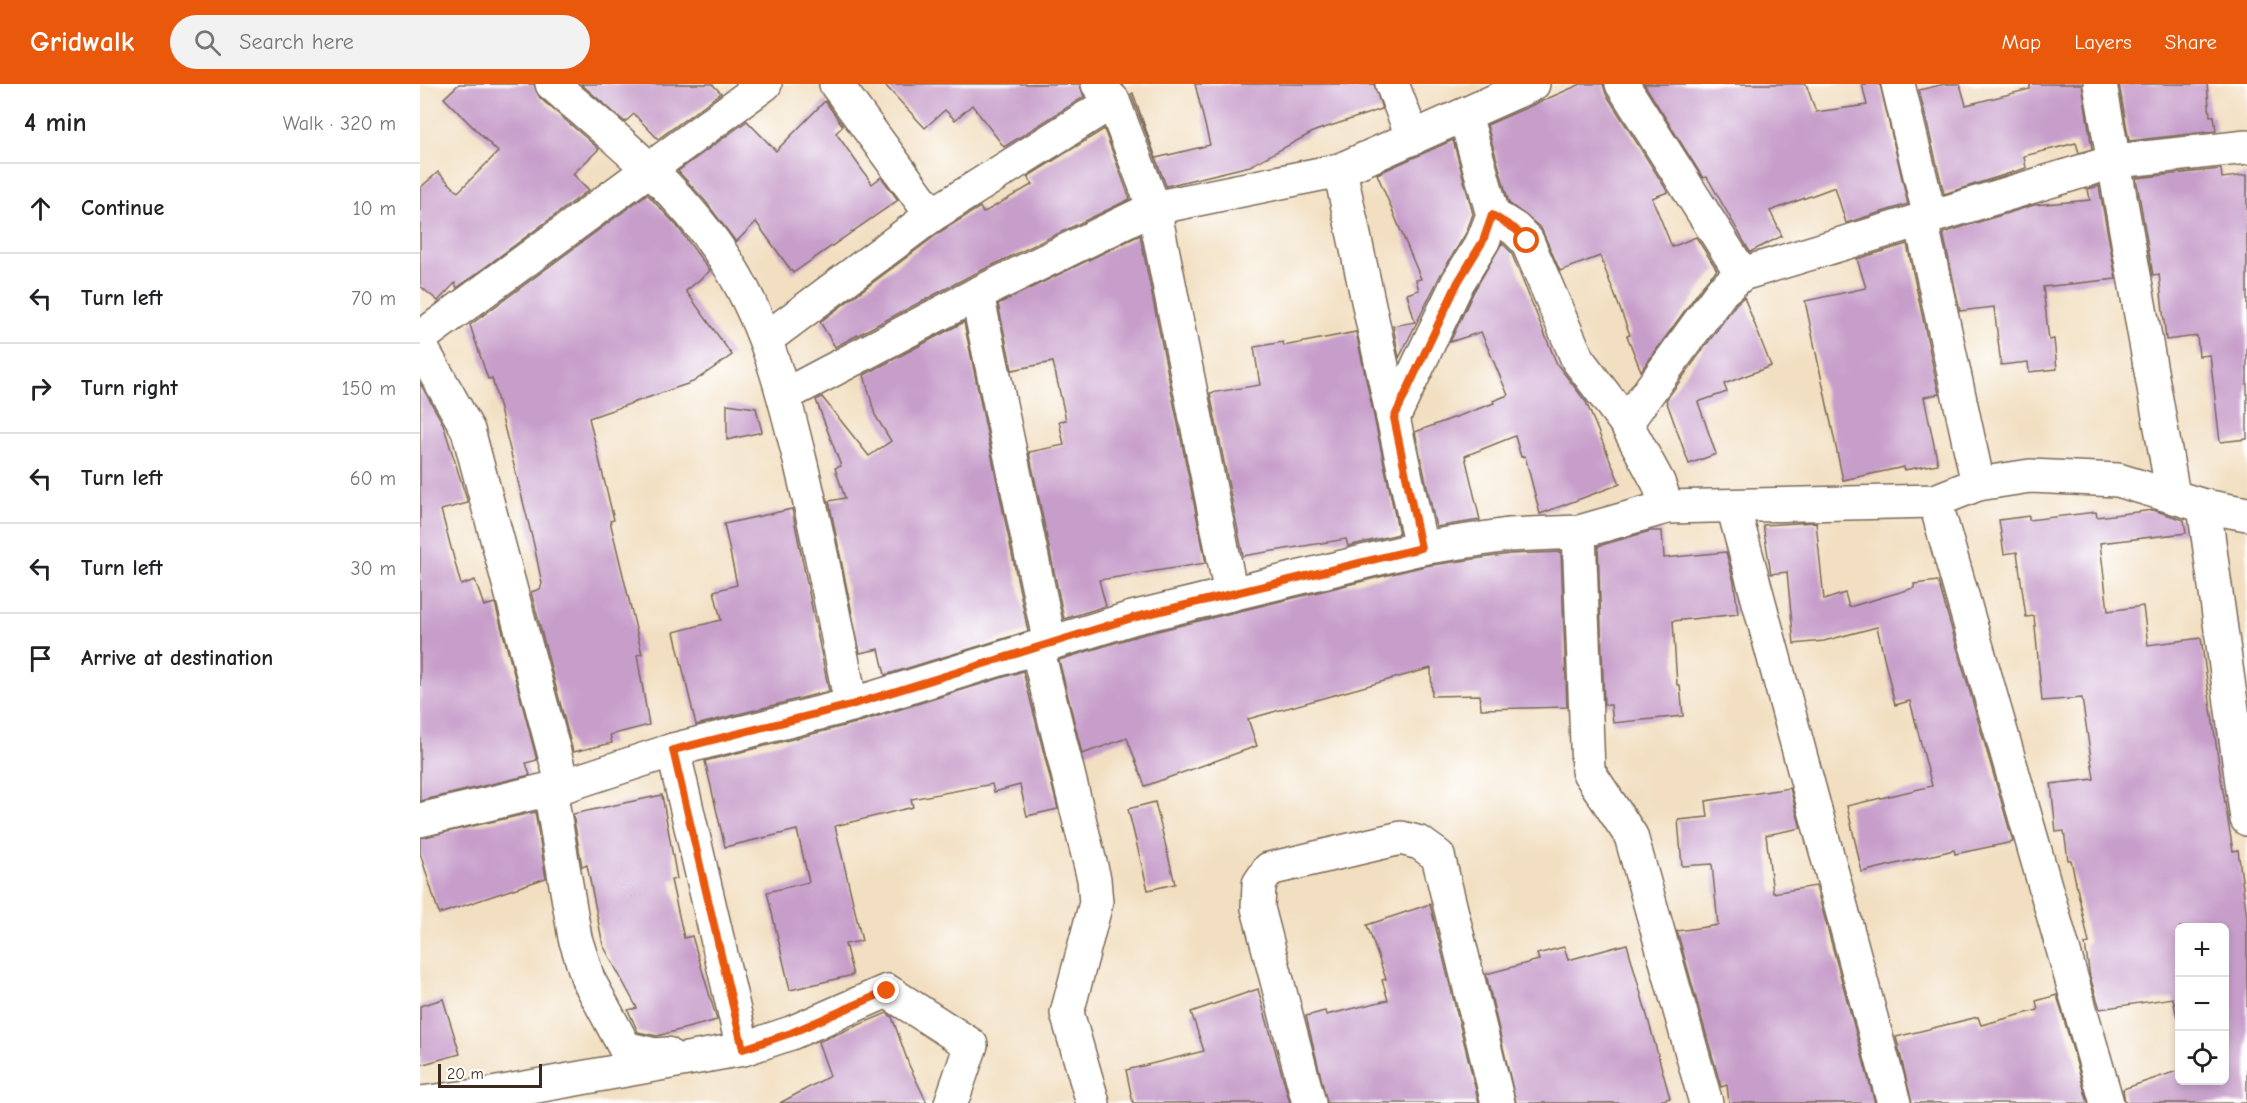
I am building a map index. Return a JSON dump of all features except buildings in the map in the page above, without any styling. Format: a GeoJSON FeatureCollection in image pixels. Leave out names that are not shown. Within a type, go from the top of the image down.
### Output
{"type":"FeatureCollection","features":[{"type":"Feature","properties":{"kind":"street"},"geometry":{"type":"LineString","coordinates":[[552,84],[650,168],[696,219],[729,266],[766,339],[785,395],[818,534],[851,705]]}},
{"type":"Feature","properties":{"kind":"street"},"geometry":{"type":"LineString","coordinates":[[420,338],[765,84]]}},
{"type":"Feature","properties":{"kind":"street"},"geometry":{"type":"LineString","coordinates":[[836,84],[933,215]]}},
{"type":"Feature","properties":{"kind":"street"},"geometry":{"type":"LineString","coordinates":[[1392,84],[1413,138]]}},
{"type":"Feature","properties":{"kind":"street"},"geometry":{"type":"LineString","coordinates":[[785,395],[977,294],[1154,208],[1340,170],[1465,115],[1491,93],[1533,84]]}},
{"type":"Feature","properties":{"kind":"street"},"geometry":{"type":"LineString","coordinates":[[1622,84],[1742,274]]}},
{"type":"Feature","properties":{"kind":"street"},"geometry":{"type":"LineString","coordinates":[[1898,84],[1978,484]]}},
{"type":"Feature","properties":{"kind":"street"},"geometry":{"type":"LineString","coordinates":[[2100,84],[2173,495]]}},
{"type":"Feature","properties":{"kind":"street"},"geometry":{"type":"LineString","coordinates":[[766,339],[933,215],[1106,93],[1154,208],[1231,594]]}},
{"type":"Feature","properties":{"kind":"street"},"geometry":{"type":"LineString","coordinates":[[1394,418],[1458,282],[1483,241],[1492,215],[1465,115]]}},
{"type":"Feature","properties":{"kind":"street"},"geometry":{"type":"LineString","coordinates":[[1626,423],[1722,291],[1742,274],[2115,161],[2247,147]]}},
{"type":"Feature","properties":{"kind":"street"},"geometry":{"type":"LineString","coordinates":[[1340,170],[1421,548]]}},
{"type":"Feature","properties":{"kind":"street"},"geometry":{"type":"LineString","coordinates":[[1492,215],[1515,229],[1527,241],[1578,360],[1626,423],[1659,482],[1667,507]]}},
{"type":"Feature","properties":{"kind":"street"},"geometry":{"type":"LineString","coordinates":[[977,294],[1043,646],[1094,879],[1096,903],[1067,1013],[1093,1103]]}},
{"type":"Feature","properties":{"kind":"street"},"geometry":{"type":"LineString","coordinates":[[420,345],[468,430],[557,787],[575,938],[588,979],[625,1048],[655,1055],[743,1049]]}},
{"type":"Feature","properties":{"kind":"street"},"geometry":{"type":"LineString","coordinates":[[420,820],[557,787],[673,750],[851,705],[1132,618],[1421,548],[1508,536],[1579,532],[1667,507],[1935,501],[1978,484],[2030,476],[2118,480],[2204,506],[2247,514]]}},
{"type":"Feature","properties":{"kind":"street"},"geometry":{"type":"LineString","coordinates":[[1935,501],[2107,1103]]}},
{"type":"Feature","properties":{"kind":"street"},"geometry":{"type":"LineString","coordinates":[[1733,506],[1894,1103]]}},
{"type":"Feature","properties":{"kind":"street"},"geometry":{"type":"LineString","coordinates":[[2204,506],[2247,819]]}},
{"type":"Feature","properties":{"kind":"street"},"geometry":{"type":"LineString","coordinates":[[1579,532],[1588,771],[1631,836],[1706,1103]]}},
{"type":"Feature","properties":{"kind":"street"},"geometry":{"type":"LineString","coordinates":[[673,750],[743,1049]]}},
{"type":"Feature","properties":{"kind":"street"},"geometry":{"type":"LineString","coordinates":[[1309,1103],[1258,908],[1259,884],[1269,869],[1401,838],[1419,843],[1438,856],[1498,1103]]}},
{"type":"Feature","properties":{"kind":"street"},"geometry":{"type":"LineString","coordinates":[[420,1103],[492,1099],[743,1049],[791,1033],[887,991],[971,1045],[951,1103]]}},
{"type":"Feature","properties":{"kind":"route"},"geometry":{"type":"LineString","coordinates":[[887,991],[791,1033],[743,1049],[673,750],[851,705],[1132,618],[1421,548],[1394,418],[1458,282],[1483,241],[1492,215],[1515,229],[1527,241]]}}]}
